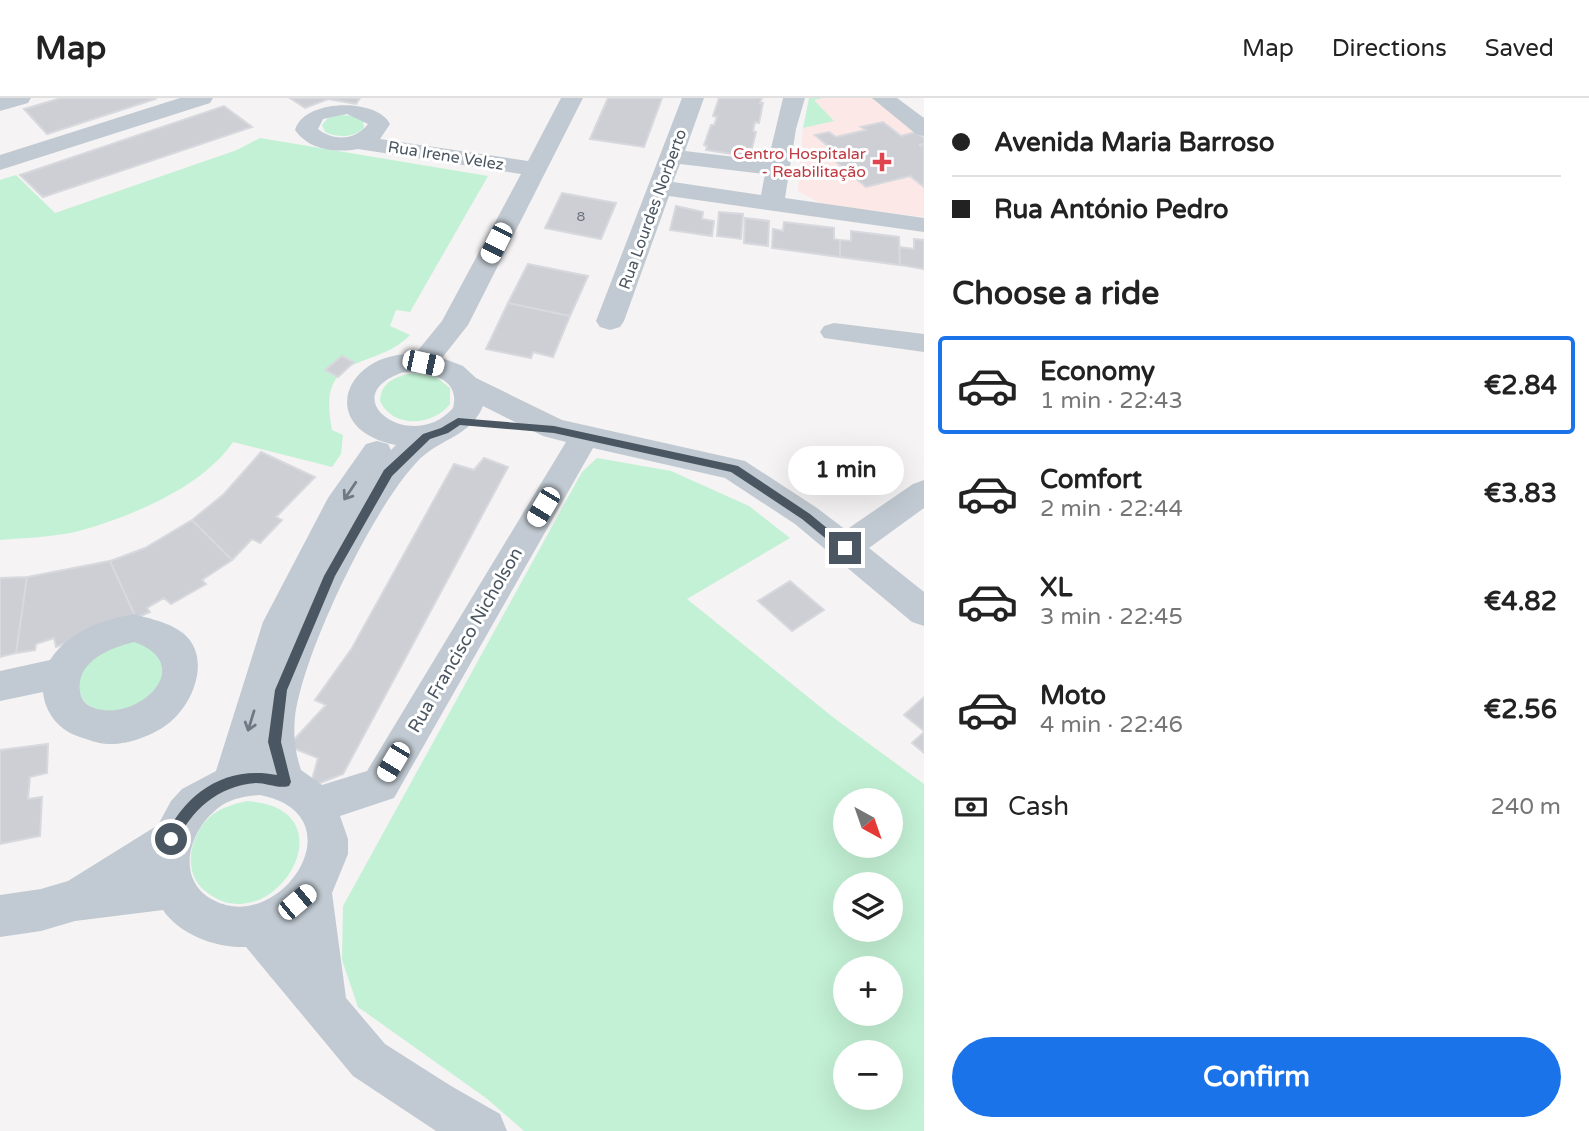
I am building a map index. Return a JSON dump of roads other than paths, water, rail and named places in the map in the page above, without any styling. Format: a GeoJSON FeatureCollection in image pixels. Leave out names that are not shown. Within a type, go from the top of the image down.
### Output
{"type":"FeatureCollection","features":[{"type":"Feature","properties":{"kind":"street"},"geometry":{"type":"LineString","coordinates":[[0,104],[20,98]]}},
{"type":"Feature","properties":{"kind":"street"},"geometry":{"type":"LineString","coordinates":[[0,163],[202,98]]}},
{"type":"Feature","properties":{"kind":"street"},"geometry":{"type":"LineString","coordinates":[[423,363],[454,326],[572,98]]}},
{"type":"Feature","properties":{"kind":"street","name":"Rua Lourdes Norberto"},"geometry":{"type":"LineString","coordinates":[[611,321],[693,98]]}},
{"type":"Feature","properties":{"kind":"street"},"geometry":{"type":"LineString","coordinates":[[772,203],[794,98]]}},
{"type":"Feature","properties":{"kind":"street"},"geometry":{"type":"LineString","coordinates":[[883,98],[924,129]]}},
{"type":"Feature","properties":{"kind":"street","name":"Rua Irene Velez"},"geometry":{"type":"LineString","coordinates":[[358,142],[535,169]]}},
{"type":"Feature","properties":{"kind":"street"},"geometry":{"type":"LineString","coordinates":[[673,156],[778,169]]}},
{"type":"Feature","properties":{"kind":"street"},"geometry":{"type":"LineString","coordinates":[[662,188],[924,225]]}},
{"type":"Feature","properties":{"kind":"street"},"geometry":{"type":"LineString","coordinates":[[454,326],[460,379],[470,397],[467,410],[444,431],[427,436],[407,438],[373,427],[362,416],[358,404],[360,391],[368,380],[381,370],[397,365],[423,363],[441,367],[460,379],[569,433]]}},
{"type":"Feature","properties":{"kind":"street"},"geometry":{"type":"LineString","coordinates":[[834,332],[924,343]]}},
{"type":"Feature","properties":{"kind":"street"},"geometry":{"type":"LineString","coordinates":[[458,421],[569,433],[734,469],[806,516],[924,612]]}},
{"type":"Feature","properties":{"kind":"street","name":"Rua Francisco Nicholson"},"geometry":{"type":"LineString","coordinates":[[300,793],[380,785],[569,433]]}},
{"type":"Feature","properties":{"kind":"street"},"geometry":{"type":"LineString","coordinates":[[232,781],[281,622],[339,506],[388,434]]}},
{"type":"Feature","properties":{"kind":"street"},"geometry":{"type":"LineString","coordinates":[[300,793],[260,777],[232,781],[197,800],[179,822],[171,839],[167,865],[173,888],[188,909],[213,923],[255,925],[283,914],[311,890],[324,866],[328,839],[300,793],[275,742],[281,690],[330,576],[388,473],[427,436]]}},
{"type":"Feature","properties":{"kind":"street"},"geometry":{"type":"LineString","coordinates":[[845,548],[924,492]]}},
{"type":"Feature","properties":{"kind":"street"},"geometry":{"type":"LineString","coordinates":[[0,686],[63,672]]}},
{"type":"Feature","properties":{"kind":"street"},"geometry":{"type":"LineString","coordinates":[[75,900],[171,839]]}},
{"type":"Feature","properties":{"kind":"street"},"geometry":{"type":"LineString","coordinates":[[0,916],[41,910],[75,900],[173,888]]}},
{"type":"Feature","properties":{"kind":"street"},"geometry":{"type":"LineString","coordinates":[[311,890],[324,1008]]}},
{"type":"Feature","properties":{"kind":"street"},"geometry":{"type":"LineString","coordinates":[[255,925],[369,1060],[483,1131]]}},
{"type":"Feature","properties":{"kind":"place","name":"Centro Hospitalar - Reabilitação"},"geometry":{"type":"Point","coordinates":[882,162]}}]}
